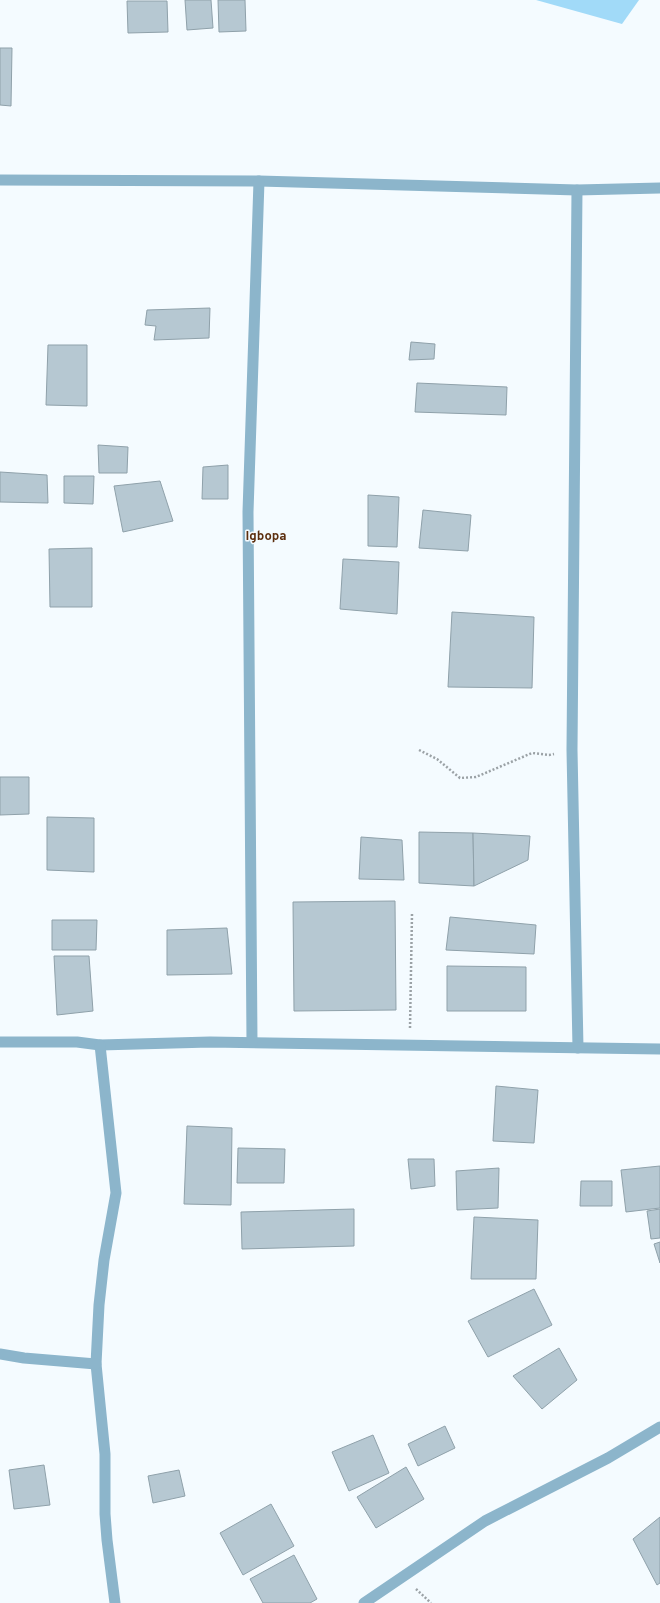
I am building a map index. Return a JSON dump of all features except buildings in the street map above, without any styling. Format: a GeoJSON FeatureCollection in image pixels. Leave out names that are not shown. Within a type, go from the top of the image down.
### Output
{"type":"FeatureCollection","features":[{"type":"Feature","properties":{"kind":"street"},"geometry":{"type":"LineString","coordinates":[[0,180],[260,181],[577,190],[660,188]]}},
{"type":"Feature","properties":{"kind":"street"},"geometry":{"type":"LineString","coordinates":[[252,1042],[248,512],[260,181]]}},
{"type":"Feature","properties":{"kind":"street"},"geometry":{"type":"LineString","coordinates":[[577,190],[572,750],[578,1048]]}},
{"type":"Feature","properties":{"kind":"street"},"geometry":{"type":"LineString","coordinates":[[0,1042],[77,1042],[100,1045],[252,1042],[660,1049]]}},
{"type":"Feature","properties":{"kind":"street"},"geometry":{"type":"LineString","coordinates":[[100,1045],[116,1193],[102,1275],[96,1364],[105,1454],[107,1540],[115,1603]]}},
{"type":"Feature","properties":{"kind":"street"},"geometry":{"type":"LineString","coordinates":[[0,1354],[24,1358],[96,1364]]}},
{"type":"Feature","properties":{"kind":"street"},"geometry":{"type":"LineString","coordinates":[[364,1603],[485,1521],[608,1458],[660,1427]]}},
{"type":"Feature","properties":{"kind":"path"},"geometry":{"type":"LineString","coordinates":[[419,750],[437,759],[460,778],[476,777],[532,753],[549,755],[572,750]]}},
{"type":"Feature","properties":{"kind":"path"},"geometry":{"type":"LineString","coordinates":[[410,1044],[412,914]]}},
{"type":"Feature","properties":{"kind":"shaded area"},"geometry":{"type":"Polygon","coordinates":[[[536,0],[639,0],[622,24],[536,0]]]}},
{"type":"Feature","properties":{"kind":"district","name":"Igbopa"},"geometry":{"type":"Point","coordinates":[266,535]}}]}
